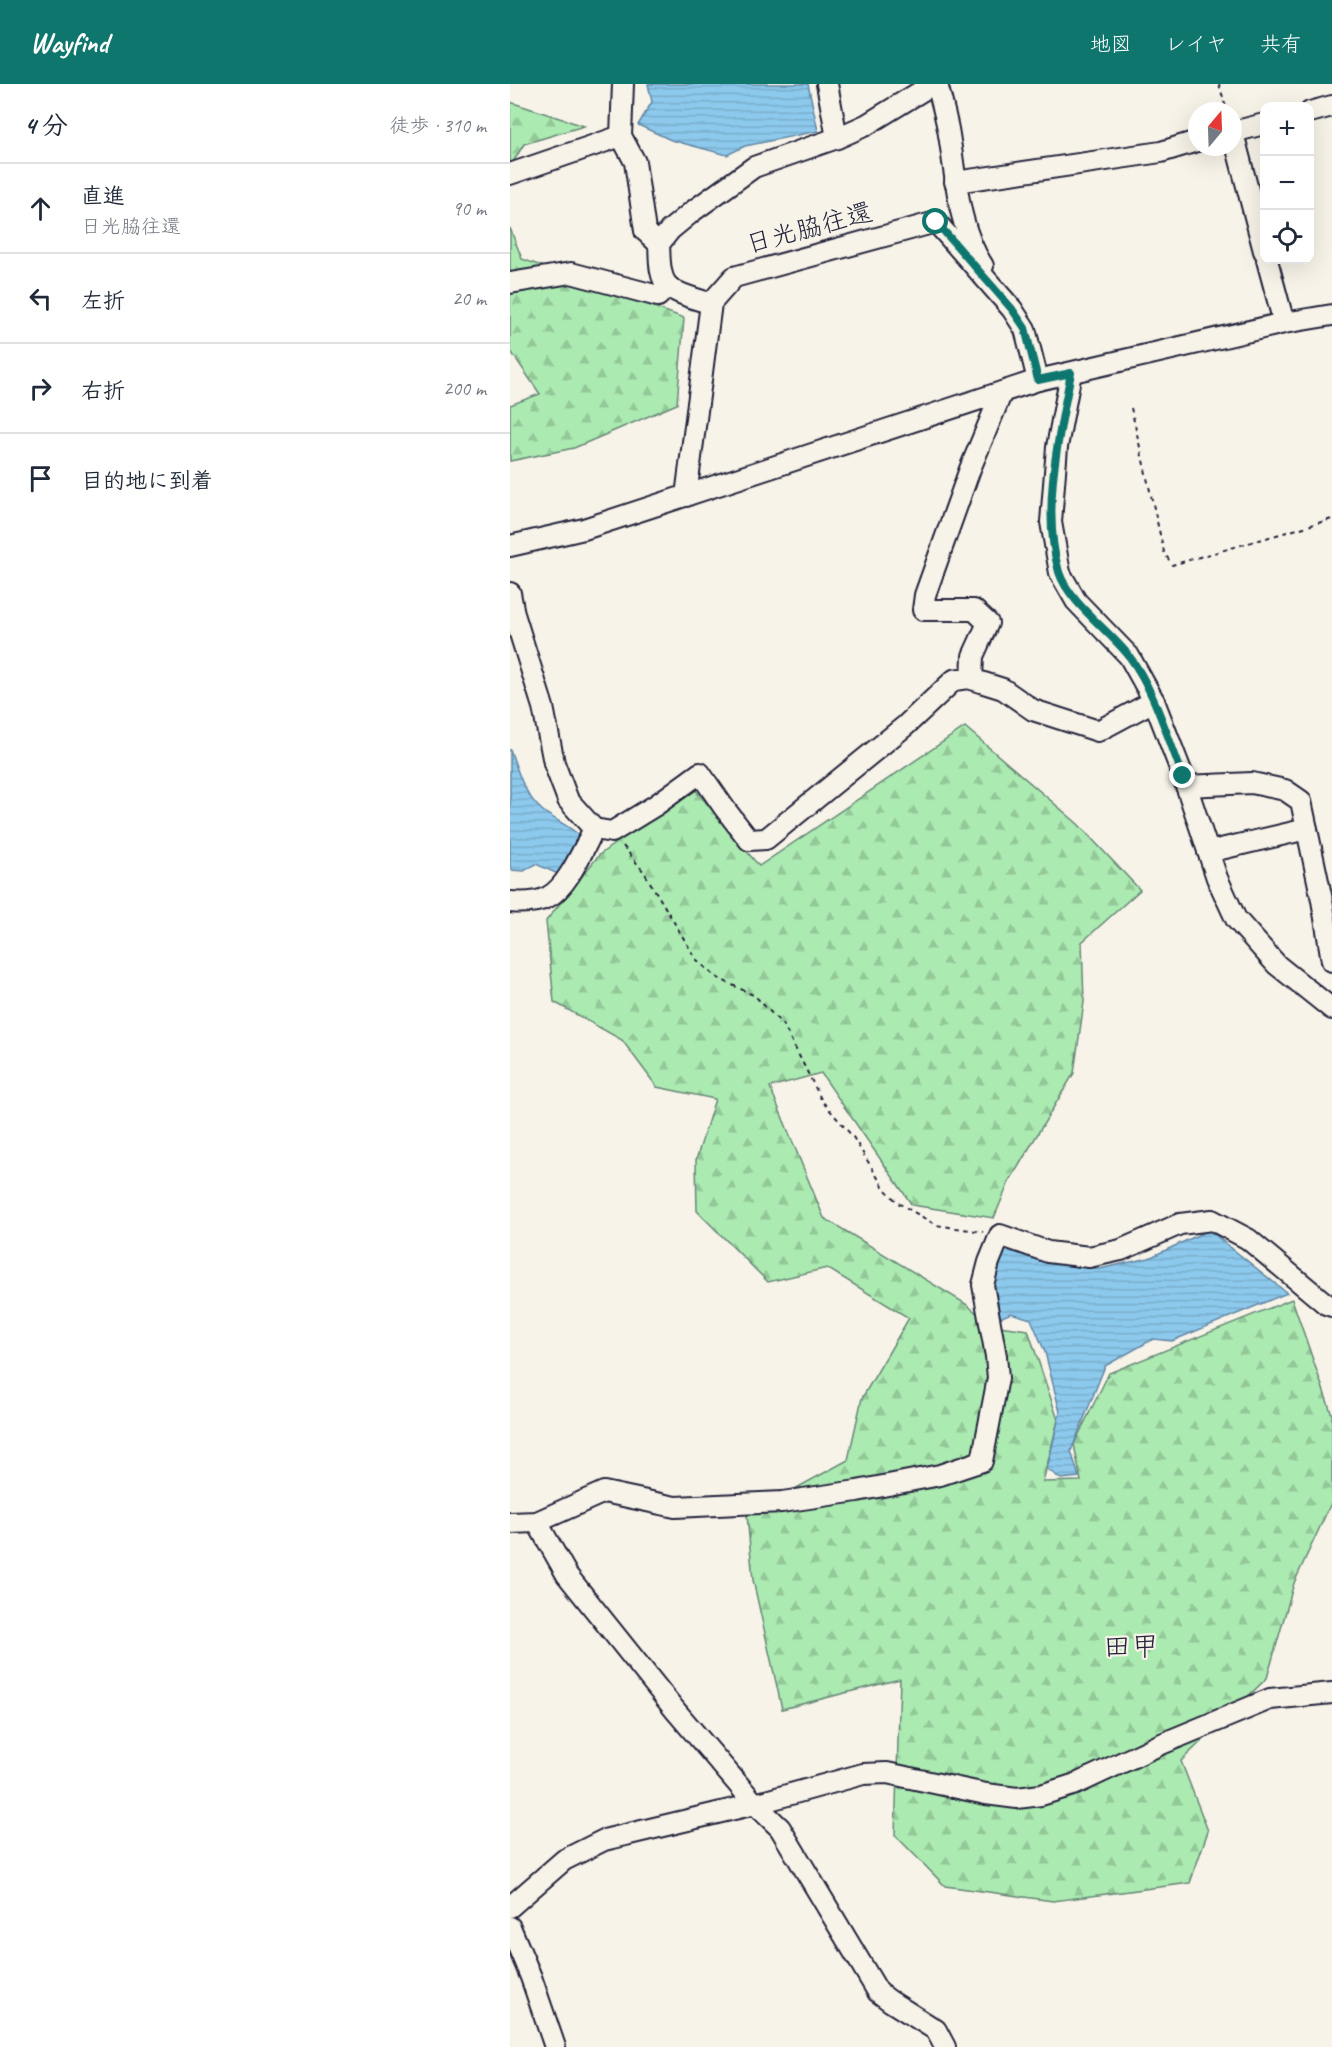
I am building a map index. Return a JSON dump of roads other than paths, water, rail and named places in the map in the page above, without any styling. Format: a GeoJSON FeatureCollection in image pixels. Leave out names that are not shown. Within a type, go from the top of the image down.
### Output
{"type":"FeatureCollection","features":[{"type":"Feature","properties":{"kind":"street"},"geometry":{"type":"LineString","coordinates":[[623,84],[621,136],[635,162],[645,231],[659,244],[662,273],[668,286],[695,299],[711,303],[686,496]]}},
{"type":"Feature","properties":{"kind":"street"},"geometry":{"type":"LineString","coordinates":[[827,84],[837,138]]}},
{"type":"Feature","properties":{"kind":"street"},"geometry":{"type":"LineString","coordinates":[[659,244],[670,230],[693,211],[754,166],[837,138],[866,125],[935,84],[948,128],[955,182],[966,225],[980,261],[1012,309]]}},
{"type":"Feature","properties":{"kind":"street"},"geometry":{"type":"LineString","coordinates":[[1314,111],[1332,106]]}},
{"type":"Feature","properties":{"kind":"street"},"geometry":{"type":"LineString","coordinates":[[1242,130],[1260,125]]}},
{"type":"Feature","properties":{"kind":"street"},"geometry":{"type":"LineString","coordinates":[[510,174],[621,136]]}},
{"type":"Feature","properties":{"kind":"street"},"geometry":{"type":"LineString","coordinates":[[955,182],[1161,152],[1188,144]]}},
{"type":"Feature","properties":{"kind":"street"},"geometry":{"type":"LineString","coordinates":[[1239,156],[1260,236]]}},
{"type":"Feature","properties":{"kind":"street","name":"日光脇往還"},"geometry":{"type":"LineString","coordinates":[[711,303],[734,276],[936,222],[1012,309],[1025,328],[1038,380]]}},
{"type":"Feature","properties":{"kind":"street"},"geometry":{"type":"LineString","coordinates":[[1268,264],[1284,323]]}},
{"type":"Feature","properties":{"kind":"street"},"geometry":{"type":"LineString","coordinates":[[510,283],[571,273],[658,296],[668,286]]}},
{"type":"Feature","properties":{"kind":"street"},"geometry":{"type":"LineString","coordinates":[[510,546],[584,529],[1038,380],[1284,323],[1332,315]]}},
{"type":"Feature","properties":{"kind":"street"},"geometry":{"type":"LineString","coordinates":[[1071,373],[1057,447],[1051,522],[1060,573],[1076,601],[1129,656],[1154,701],[1217,878],[1236,919],[1277,964],[1332,1009]]}},
{"type":"Feature","properties":{"kind":"street"},"geometry":{"type":"LineString","coordinates":[[972,679],[973,656],[988,623],[974,610],[923,610],[925,595],[970,469],[1002,392]]}},
{"type":"Feature","properties":{"kind":"street"},"geometry":{"type":"LineString","coordinates":[[510,593],[514,614],[543,707],[554,763],[568,800],[603,831]]}},
{"type":"Feature","properties":{"kind":"street"},"geometry":{"type":"LineString","coordinates":[[510,902],[526,903],[548,897],[564,882],[603,831],[656,805],[700,773],[749,840],[766,839],[905,726],[954,680],[972,679],[1004,689],[1033,710],[1098,731],[1154,701]]}},
{"type":"Feature","properties":{"kind":"street"},"geometry":{"type":"LineString","coordinates":[[1186,786],[1252,783],[1285,789],[1300,801],[1332,961]]}},
{"type":"Feature","properties":{"kind":"street"},"geometry":{"type":"LineString","coordinates":[[1208,852],[1306,828]]}},
{"type":"Feature","properties":{"kind":"street"},"geometry":{"type":"LineString","coordinates":[[510,1523],[537,1522],[604,1492],[675,1507],[782,1502],[940,1475],[982,1461],[998,1378],[983,1285],[1000,1235],[1048,1252],[1089,1257],[1121,1250],[1180,1224],[1212,1220],[1248,1239],[1326,1304],[1332,1306]]}},
{"type":"Feature","properties":{"kind":"street"},"geometry":{"type":"LineString","coordinates":[[537,1522],[567,1575],[675,1710],[755,1804],[780,1828],[848,1938],[878,1992],[936,2030],[945,2047]]}},
{"type":"Feature","properties":{"kind":"street"},"geometry":{"type":"LineString","coordinates":[[510,1907],[564,1860],[604,1840],[755,1804],[863,1774],[887,1773],[986,1794],[1017,1798],[1041,1795],[1076,1784],[1270,1698],[1332,1692]]}},
{"type":"Feature","properties":{"kind":"street"},"geometry":{"type":"LineString","coordinates":[[510,1928],[531,1977],[555,2047]]}},
{"type":"Feature","properties":{"kind":"water"},"geometry":{"type":"Polygon","coordinates":[[[648,84],[808,84],[818,131],[745,146],[727,155],[671,140],[638,125],[652,102],[648,84]]]}},
{"type":"Feature","properties":{"kind":"water"},"geometry":{"type":"Polygon","coordinates":[[[510,749],[522,783],[536,805],[579,835],[558,874],[536,864],[524,871],[510,870],[510,749]]]}},
{"type":"Feature","properties":{"kind":"water"},"geometry":{"type":"Polygon","coordinates":[[[1209,1230],[1287,1293],[1172,1341],[1153,1339],[1105,1366],[1071,1451],[1079,1477],[1061,1479],[1047,1469],[1060,1412],[1045,1352],[1031,1319],[1011,1313],[1000,1318],[992,1284],[1003,1250],[1099,1269],[1149,1258],[1209,1230]]]}},
{"type":"Feature","properties":{"kind":"district","name":"田甲"},"geometry":{"type":"Point","coordinates":[1131,1646]}}]}
